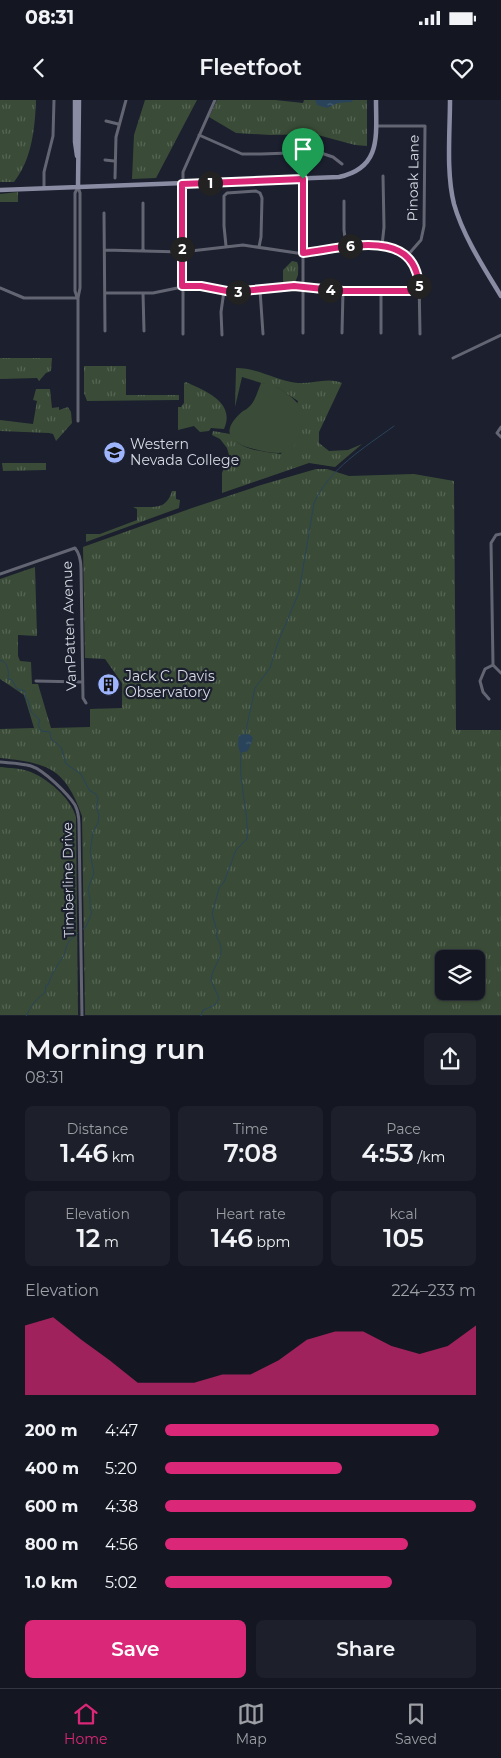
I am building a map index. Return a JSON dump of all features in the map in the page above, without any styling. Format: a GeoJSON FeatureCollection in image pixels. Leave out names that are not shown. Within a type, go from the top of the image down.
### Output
{"type":"FeatureCollection","features":[{"type":"Feature","properties":{"kind":"street"},"geometry":{"type":"LineString","coordinates":[[44,188],[44,172],[53,136],[54,100]]}},
{"type":"Feature","properties":{"kind":"street"},"geometry":{"type":"LineString","coordinates":[[75,100],[75,142],[78,159]]}},
{"type":"Feature","properties":{"kind":"street"},"geometry":{"type":"LineString","coordinates":[[78,421],[78,298],[80,288],[79,100]]}},
{"type":"Feature","properties":{"kind":"street"},"geometry":{"type":"LineString","coordinates":[[115,182],[114,161],[118,124],[126,100]]}},
{"type":"Feature","properties":{"kind":"street"},"geometry":{"type":"LineString","coordinates":[[183,334],[182,184],[185,166],[214,100]]}},
{"type":"Feature","properties":{"kind":"street"},"geometry":{"type":"LineString","coordinates":[[0,190],[78,187],[115,182],[182,184],[350,175],[363,168],[374,148],[376,100]]}},
{"type":"Feature","properties":{"kind":"street"},"geometry":{"type":"LineString","coordinates":[[450,100],[450,174],[454,204],[465,232],[501,296]]}},
{"type":"Feature","properties":{"kind":"street"},"geometry":{"type":"LineString","coordinates":[[106,121],[118,124]]}},
{"type":"Feature","properties":{"kind":"street","name":"Pinoak Lane"},"geometry":{"type":"LineString","coordinates":[[376,126],[425,126],[424,226],[421,240],[408,256]]}},
{"type":"Feature","properties":{"kind":"street"},"geometry":{"type":"LineString","coordinates":[[199,135],[242,154],[318,152],[333,156],[342,164]]}},
{"type":"Feature","properties":{"kind":"street"},"geometry":{"type":"LineString","coordinates":[[105,160],[114,161]]}},
{"type":"Feature","properties":{"kind":"street"},"geometry":{"type":"LineString","coordinates":[[382,246],[384,176]]}},
{"type":"Feature","properties":{"kind":"street"},"geometry":{"type":"LineString","coordinates":[[303,179],[303,333]]}},
{"type":"Feature","properties":{"kind":"street"},"geometry":{"type":"LineString","coordinates":[[226,246],[224,196],[227,193],[256,191],[260,193],[262,198],[259,246]]}},
{"type":"Feature","properties":{"kind":"street"},"geometry":{"type":"LineString","coordinates":[[344,201],[346,246]]}},
{"type":"Feature","properties":{"kind":"street"},"geometry":{"type":"LineString","coordinates":[[143,203],[143,250]]}},
{"type":"Feature","properties":{"kind":"street"},"geometry":{"type":"LineString","coordinates":[[104,213],[105,331]]}},
{"type":"Feature","properties":{"kind":"street"},"geometry":{"type":"LineString","coordinates":[[105,250],[182,252],[226,246],[259,246],[287,252],[303,253],[346,246],[395,248],[408,256],[417,271],[420,334]]}},
{"type":"Feature","properties":{"kind":"street"},"geometry":{"type":"LineString","coordinates":[[105,293],[144,294],[182,286],[201,286],[238,292],[294,286],[343,291],[419,291]]}},
{"type":"Feature","properties":{"kind":"street"},"geometry":{"type":"LineString","coordinates":[[0,288],[24,298],[78,298]]}},
{"type":"Feature","properties":{"kind":"street"},"geometry":{"type":"LineString","coordinates":[[260,290],[263,334]]}},
{"type":"Feature","properties":{"kind":"street"},"geometry":{"type":"LineString","coordinates":[[222,335],[221,312],[224,291]]}},
{"type":"Feature","properties":{"kind":"street"},"geometry":{"type":"LineString","coordinates":[[342,333],[343,291]]}},
{"type":"Feature","properties":{"kind":"street"},"geometry":{"type":"LineString","coordinates":[[381,291],[381,333]]}},
{"type":"Feature","properties":{"kind":"street"},"geometry":{"type":"LineString","coordinates":[[144,294],[144,331]]}},
{"type":"Feature","properties":{"kind":"street"},"geometry":{"type":"LineString","coordinates":[[453,358],[501,335]]}},
{"type":"Feature","properties":{"kind":"street"},"geometry":{"type":"LineString","coordinates":[[501,427],[497,433],[501,437]]}},
{"type":"Feature","properties":{"kind":"street"},"geometry":{"type":"LineString","coordinates":[[501,534],[495,536],[491,543],[493,665],[501,673]]}},
{"type":"Feature","properties":{"kind":"street","name":"VanPatten Avenue"},"geometry":{"type":"LineString","coordinates":[[0,574],[76,548],[81,559],[82,682],[83,698],[86,703]]}},
{"type":"Feature","properties":{"kind":"street"},"geometry":{"type":"LineString","coordinates":[[490,698],[481,689],[480,681],[485,669],[493,665]]}},
{"type":"Feature","properties":{"kind":"street"},"geometry":{"type":"LineString","coordinates":[[36,681],[82,682]]}},
{"type":"Feature","properties":{"kind":"street","name":"Timberline Drive"},"geometry":{"type":"LineString","coordinates":[[0,762],[22,764],[36,768],[64,792],[75,804],[77,810],[79,824],[82,1016]]}},
{"type":"Feature","properties":{"kind":"green space"},"geometry":{"type":"Polygon","coordinates":[[[0,100],[36,100],[35,121],[29,153],[14,182],[0,182],[0,100]]]}},
{"type":"Feature","properties":{"kind":"green space"},"geometry":{"type":"Polygon","coordinates":[[[145,100],[197,100],[156,178],[132,179],[134,135],[145,100]]]}},
{"type":"Feature","properties":{"kind":"green space"},"geometry":{"type":"Polygon","coordinates":[[[217,100],[275,100],[303,103],[304,100],[367,100],[367,146],[355,145],[314,134],[271,135],[236,133],[209,117],[217,100]]]}},
{"type":"Feature","properties":{"kind":"green space"},"geometry":{"type":"Polygon","coordinates":[[[18,192],[18,202],[0,202],[0,194],[18,192]]]}},
{"type":"Feature","properties":{"kind":"green space"},"geometry":{"type":"Polygon","coordinates":[[[292,261],[297,262],[298,275],[294,285],[286,286],[283,281],[283,270],[292,261]]]}},
{"type":"Feature","properties":{"kind":"green space"},"geometry":{"type":"Polygon","coordinates":[[[0,358],[52,358],[51,371],[46,373],[39,381],[37,378],[0,379],[0,358]]]}},
{"type":"Feature","properties":{"kind":"green space"},"geometry":{"type":"Polygon","coordinates":[[[84,366],[126,366],[126,395],[179,395],[179,400],[87,401],[84,393],[84,366]]]}},
{"type":"Feature","properties":{"kind":"green space"},"geometry":{"type":"Polygon","coordinates":[[[236,368],[252,370],[290,382],[336,381],[342,383],[319,432],[319,443],[329,451],[348,450],[362,444],[335,467],[309,463],[222,493],[222,473],[229,455],[227,448],[220,439],[212,435],[213,431],[230,434],[234,440],[245,447],[281,454],[298,401],[278,388],[242,377],[235,407],[236,368]]]}},
{"type":"Feature","properties":{"kind":"green space"},"geometry":{"type":"Polygon","coordinates":[[[186,382],[210,394],[222,405],[226,412],[227,420],[224,429],[211,428],[209,431],[200,432],[194,426],[178,430],[178,407],[181,407],[184,403],[184,383],[186,382]]]}},
{"type":"Feature","properties":{"kind":"green space"},"geometry":{"type":"Polygon","coordinates":[[[261,383],[281,389],[299,406],[303,420],[302,427],[292,451],[276,453],[261,451],[242,445],[232,438],[230,428],[232,423],[251,405],[261,383]]]}},
{"type":"Feature","properties":{"kind":"green space"},"geometry":{"type":"Polygon","coordinates":[[[36,389],[50,389],[52,408],[59,407],[59,410],[68,407],[71,412],[72,423],[56,441],[53,434],[49,433],[0,431],[0,420],[33,424],[37,401],[33,400],[36,389]]]}},
{"type":"Feature","properties":{"kind":"green space"},"geometry":{"type":"Polygon","coordinates":[[[2,463],[46,463],[46,470],[3,471],[2,463]]]}},
{"type":"Feature","properties":{"kind":"green space"},"geometry":{"type":"Polygon","coordinates":[[[316,469],[327,469],[349,476],[414,474],[454,481],[456,730],[501,730],[501,1015],[85,1015],[82,816],[69,787],[53,771],[31,762],[0,758],[0,729],[34,728],[24,695],[0,679],[0,579],[35,567],[37,636],[18,635],[18,656],[20,661],[31,662],[32,684],[38,684],[51,728],[90,727],[90,709],[122,708],[122,683],[105,659],[85,658],[83,547],[192,508],[316,469]]]}},
{"type":"Feature","properties":{"kind":"green space"},"geometry":{"type":"Polygon","coordinates":[[[172,491],[176,491],[176,499],[180,500],[179,508],[86,542],[86,534],[100,534],[137,520],[137,509],[133,507],[157,507],[162,505],[169,498],[172,491]]]}},
{"type":"Feature","properties":{"kind":"green space"},"geometry":{"type":"Polygon","coordinates":[[[0,767],[25,770],[50,783],[69,803],[76,817],[78,1015],[0,1015],[0,767]]]}},
{"type":"Feature","properties":{"kind":"water"},"geometry":{"type":"Polygon","coordinates":[[[315,100],[353,100],[352,102],[338,103],[327,108],[317,105],[315,100]]]}},
{"type":"Feature","properties":{"kind":"water"},"geometry":{"type":"Polygon","coordinates":[[[248,734],[253,739],[248,751],[240,753],[238,745],[239,735],[248,734]]]}},
{"type":"Feature","properties":{"kind":"waterway"},"geometry":{"type":"LineString","coordinates":[[245,735],[255,688],[270,668],[277,645],[299,592],[314,503],[329,479],[338,469],[394,426]]}},
{"type":"Feature","properties":{"kind":"waterway"},"geometry":{"type":"LineString","coordinates":[[0,660],[7,667],[8,679],[12,680],[17,689],[25,691],[25,698],[28,700],[31,712],[40,720],[38,725],[41,731],[50,732],[51,739],[61,747],[66,764],[81,774],[89,790],[96,794],[98,799],[96,807],[99,814],[98,823],[93,832],[90,852],[94,873],[88,889],[92,912],[86,927],[83,929]]}},
{"type":"Feature","properties":{"kind":"waterway"},"geometry":{"type":"LineString","coordinates":[[201,1016],[203,1010],[215,1005],[219,998],[211,980],[221,954],[212,914],[219,888],[224,882],[236,850],[247,839],[240,763],[241,752]]}},
{"type":"Feature","properties":{"kind":"waterway"},"geometry":{"type":"LineString","coordinates":[[26,1016],[36,1000],[45,993],[46,985],[48,985],[52,974],[64,956],[68,943],[78,933]]}},
{"type":"Feature","properties":{"kind":"place","name":"Western Nevada College"},"geometry":{"type":"Point","coordinates":[114,452]}},
{"type":"Feature","properties":{"kind":"place","name":"Jack C. Davis Observatory"},"geometry":{"type":"Point","coordinates":[109,684]}},
{"type":"Feature","properties":{"kind":"route"},"geometry":{"type":"LineString","coordinates":[[303,179],[303,253],[361,245],[395,248],[408,256],[417,271],[419,291],[343,291],[294,286],[232,292],[201,286],[182,286],[182,184],[303,179]]}}]}
